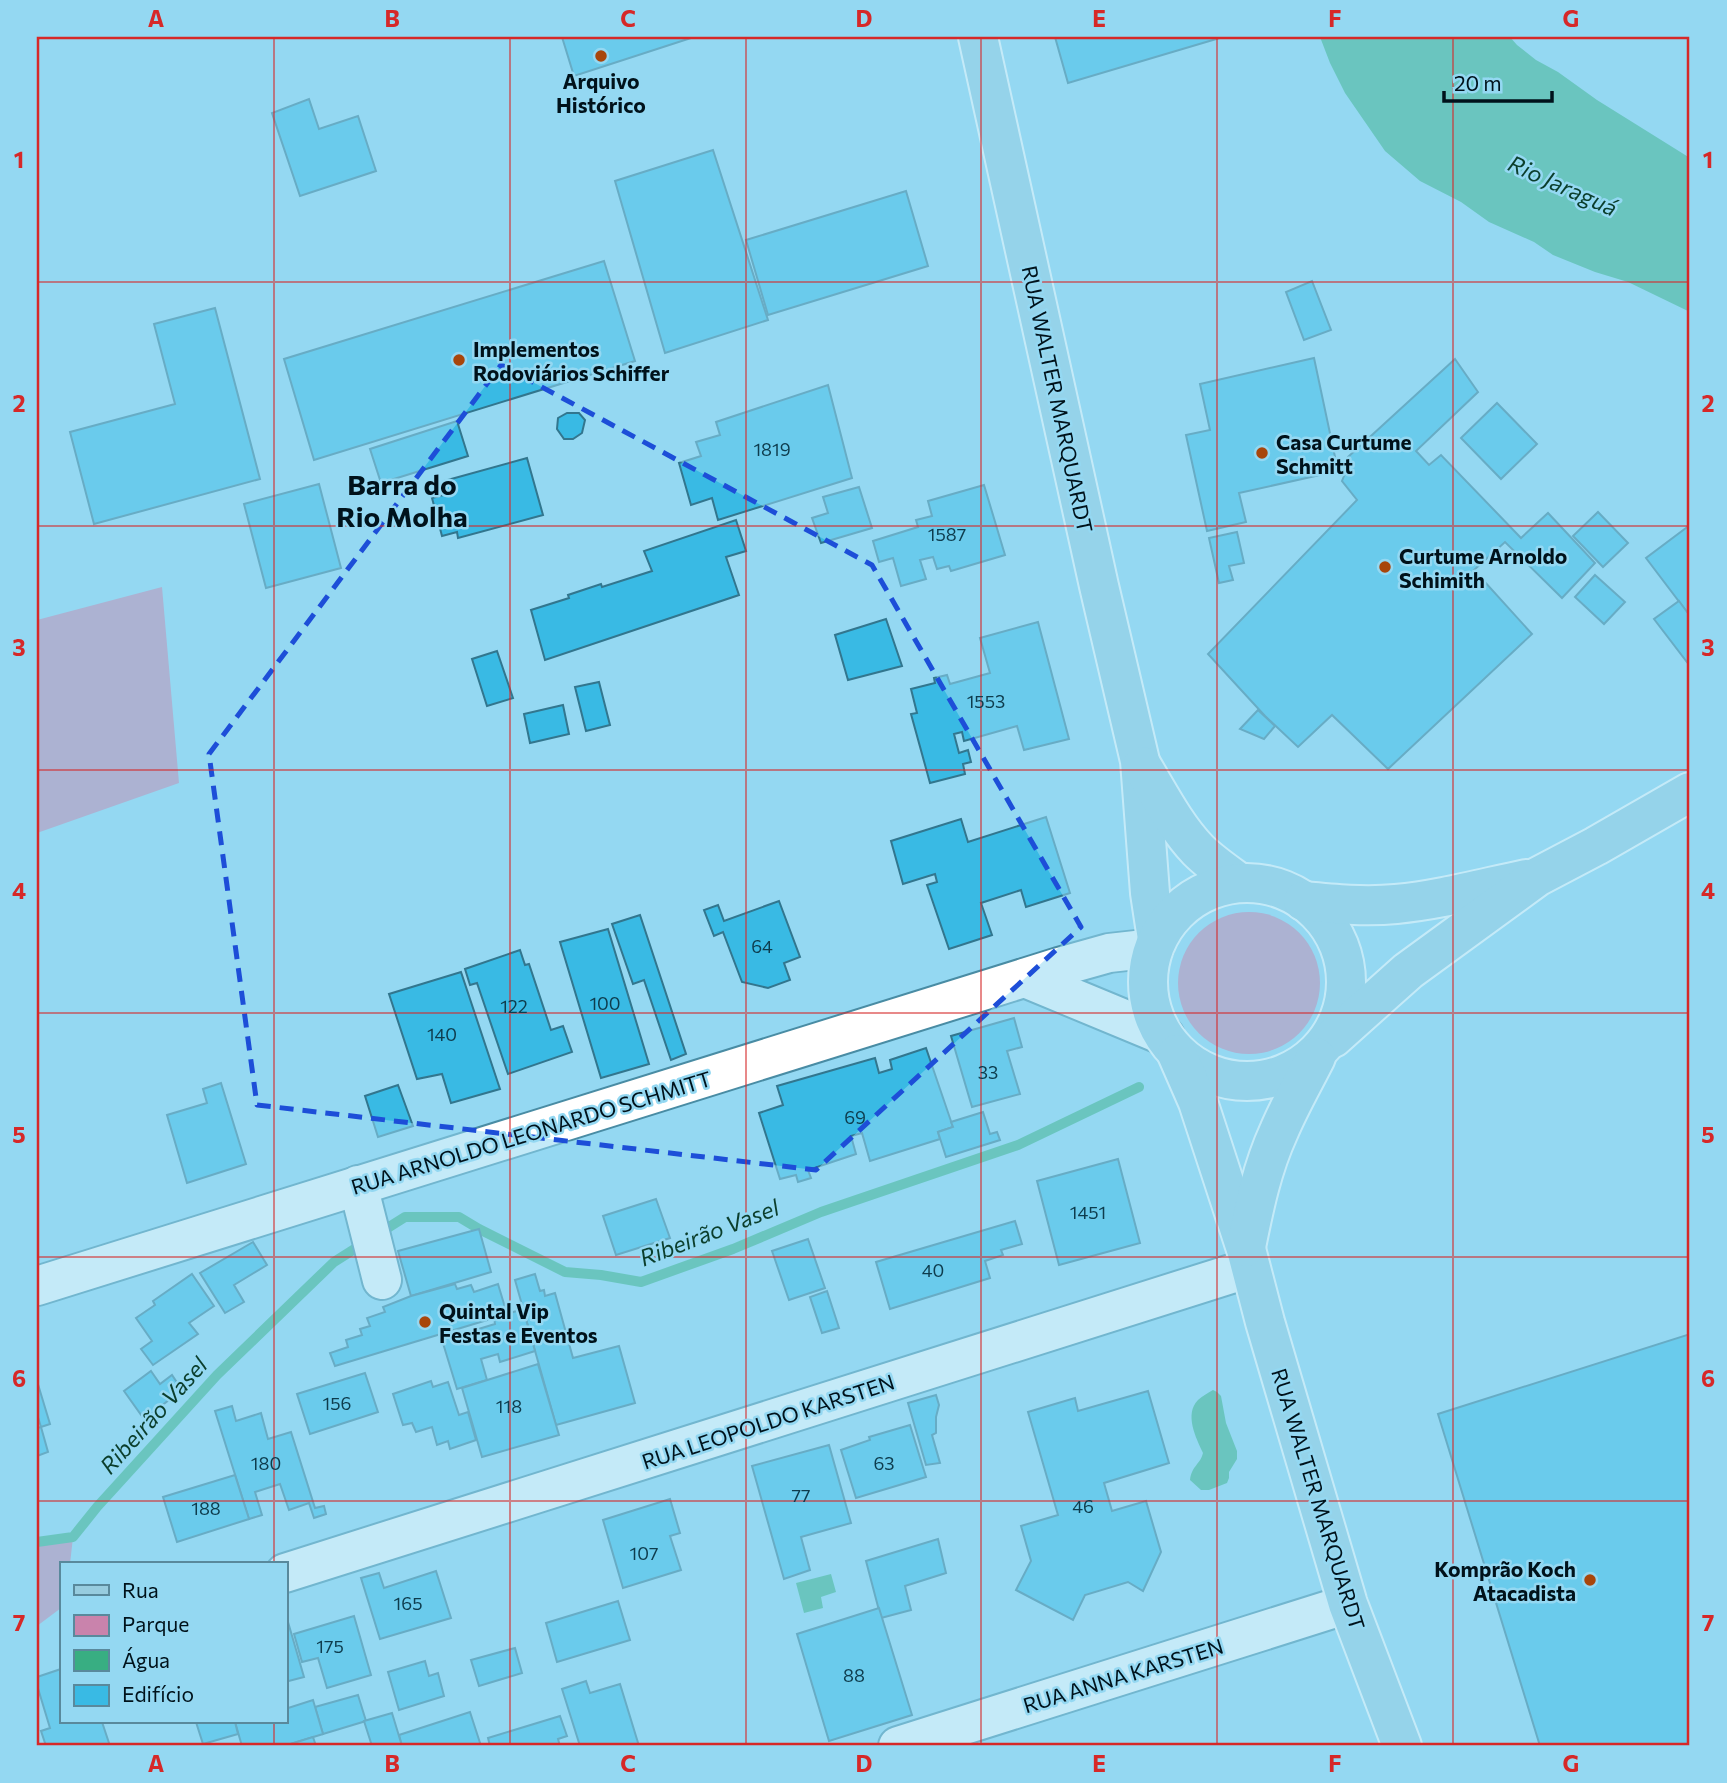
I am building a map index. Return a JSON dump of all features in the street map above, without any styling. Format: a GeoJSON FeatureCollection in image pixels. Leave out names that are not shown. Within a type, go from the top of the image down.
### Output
{"type":"FeatureCollection","features":[{"type":"Feature","properties":{"kind":"main road","name":"RUA WALTER MARQUARDT"},"geometry":{"type":"LineString","coordinates":[[978,37],[1140,761],[1156,943]]}},
{"type":"Feature","properties":{"kind":"main road","name":"RUA WALTER MARQUARDT"},"geometry":{"type":"LineString","coordinates":[[1140,761],[1173,818],[1196,848],[1237,881]]}},
{"type":"Feature","properties":{"kind":"main road"},"geometry":{"type":"LineString","coordinates":[[1324,1048],[1343,1009],[1346,980],[1339,947],[1326,921],[1303,901],[1283,891],[1237,881],[1219,884],[1189,898],[1166,923],[1156,943],[1149,971],[1150,1000],[1155,1017],[1171,1045],[1198,1068],[1220,1078],[1244,1082],[1269,1080],[1324,1048],[1408,971],[1537,877],[1690,792]]}},
{"type":"Feature","properties":{"kind":"main road"},"geometry":{"type":"LineString","coordinates":[[1303,901],[1364,906],[1416,902],[1537,877]]}},
{"type":"Feature","properties":{"kind":"main road","name":"RUA WALTER MARQUARDT"},"geometry":{"type":"LineString","coordinates":[[1171,1045],[1198,1102],[1248,1259],[1348,1604],[1402,1746]]}},
{"type":"Feature","properties":{"kind":"main road","name":"RUA WALTER MARQUARDT"},"geometry":{"type":"LineString","coordinates":[[1248,1259],[1259,1186],[1270,1154],[1279,1131],[1324,1048]]}},
{"type":"Feature","properties":{"kind":"street","name":"RUA ARNOLDO LEONARDO SCHMITT"},"geometry":{"type":"LineString","coordinates":[[37,1286],[1025,978],[1109,953],[1156,943]]}},
{"type":"Feature","properties":{"kind":"street"},"geometry":{"type":"LineString","coordinates":[[1025,978],[1171,1045]]}},
{"type":"Feature","properties":{"kind":"street"},"geometry":{"type":"LineString","coordinates":[[358,1185],[375,1250]]}},
{"type":"Feature","properties":{"kind":"street","name":"RUA LEOPOLDO KARSTEN"},"geometry":{"type":"LineString","coordinates":[[287,1572],[1248,1259]]}},
{"type":"Feature","properties":{"kind":"street","name":"RUA ANNA KARSTEN"},"geometry":{"type":"LineString","coordinates":[[898,1746],[1348,1604]]}},
{"type":"Feature","properties":{"kind":"highlighted area"},"geometry":{"type":"Polygon","coordinates":[[[501,365],[872,565],[1081,927],[816,1170],[257,1105],[209,754],[501,365]]]}},
{"type":"Feature","properties":{"kind":"green space"},"geometry":{"type":"Polygon","coordinates":[[[162,587],[179,783],[37,833],[37,620],[162,587]]]}},
{"type":"Feature","properties":{"kind":"green space"},"geometry":{"type":"Polygon","coordinates":[[[1249,912],[1276,917],[1300,932],[1315,956],[1320,983],[1315,1010],[1300,1034],[1276,1049],[1249,1054],[1222,1049],[1198,1034],[1183,1010],[1178,983],[1183,956],[1198,932],[1222,917],[1249,912]]]}},
{"type":"Feature","properties":{"kind":"green space"},"geometry":{"type":"Polygon","coordinates":[[[73,1537],[70,1562],[60,1562],[60,1609],[37,1626],[37,1542],[73,1537]]]}},
{"type":"Feature","properties":{"kind":"water","name":"Rio Jaraguá"},"geometry":{"type":"Polygon","coordinates":[[[1320,37],[1510,37],[1536,60],[1690,158],[1690,312],[1628,282],[1553,255],[1534,242],[1489,222],[1461,202],[1420,181],[1385,151],[1345,93],[1320,37]]]}},
{"type":"Feature","properties":{"kind":"water"},"geometry":{"type":"Polygon","coordinates":[[[1213,1390],[1221,1396],[1237,1459],[1229,1472],[1227,1483],[1201,1490],[1190,1480],[1192,1471],[1203,1453],[1193,1426],[1192,1412],[1198,1400],[1213,1390]]]}},
{"type":"Feature","properties":{"kind":"water"},"geometry":{"type":"Polygon","coordinates":[[[831,1574],[836,1592],[821,1597],[823,1608],[804,1613],[796,1583],[831,1574]]]}},
{"type":"Feature","properties":{"kind":"building","name":"Arquivo Histórico"},"geometry":{"type":"Polygon","coordinates":[[[562,37],[694,37],[574,76],[562,37]]]}},
{"type":"Feature","properties":{"kind":"building"},"geometry":{"type":"Polygon","coordinates":[[[1055,37],[1223,37],[1068,83],[1055,37]]]}},
{"type":"Feature","properties":{"kind":"building"},"geometry":{"type":"Polygon","coordinates":[[[309,99],[319,129],[358,116],[376,171],[300,196],[272,113],[309,99]]]}},
{"type":"Feature","properties":{"kind":"building"},"geometry":{"type":"Polygon","coordinates":[[[713,150],[768,320],[665,353],[615,181],[713,150]]]}},
{"type":"Feature","properties":{"kind":"building"},"geometry":{"type":"Polygon","coordinates":[[[906,191],[928,266],[768,315],[746,240],[906,191]]]}},
{"type":"Feature","properties":{"kind":"building","name":"Implementos Rodoviários Schiffer"},"geometry":{"type":"Polygon","coordinates":[[[604,261],[635,361],[314,460],[284,359],[604,261]]]}},
{"type":"Feature","properties":{"kind":"building"},"geometry":{"type":"Polygon","coordinates":[[[1312,281],[1331,330],[1304,340],[1286,292],[1312,281]]]}},
{"type":"Feature","properties":{"kind":"building"},"geometry":{"type":"Polygon","coordinates":[[[215,308],[260,479],[94,524],[70,432],[175,404],[154,324],[215,308]]]}},
{"type":"Feature","properties":{"kind":"building","name":"Casa Curtume Schmitt"},"geometry":{"type":"Polygon","coordinates":[[[1314,358],[1338,471],[1239,493],[1246,522],[1207,531],[1186,435],[1210,430],[1200,384],[1314,358]]]}},
{"type":"Feature","properties":{"kind":"building","name":"Curtume Arnoldo Schimith"},"geometry":{"type":"Polygon","coordinates":[[[1455,359],[1478,392],[1416,451],[1429,465],[1441,455],[1521,538],[1548,513],[1595,563],[1562,598],[1505,542],[1474,570],[1532,634],[1388,769],[1332,715],[1298,747],[1265,716],[1208,654],[1357,500],[1342,481],[1348,466],[1348,457],[1455,359]]]}},
{"type":"Feature","properties":{"kind":"building"},"geometry":{"type":"Polygon","coordinates":[[[828,385],[852,478],[718,520],[712,498],[691,505],[679,463],[701,456],[696,442],[720,435],[716,422],[828,385]]]}},
{"type":"Feature","properties":{"kind":"building"},"geometry":{"type":"Polygon","coordinates":[[[1497,403],[1537,444],[1501,479],[1461,438],[1497,403]]]}},
{"type":"Feature","properties":{"kind":"building"},"geometry":{"type":"Polygon","coordinates":[[[567,413],[579,413],[585,420],[582,433],[573,439],[564,439],[557,429],[558,418],[567,413]]]}},
{"type":"Feature","properties":{"kind":"building"},"geometry":{"type":"Polygon","coordinates":[[[457,421],[468,456],[381,483],[370,449],[457,421]]]}},
{"type":"Feature","properties":{"kind":"building"},"geometry":{"type":"Polygon","coordinates":[[[527,458],[543,515],[458,538],[457,532],[442,536],[432,498],[447,494],[444,481],[527,458]]]}},
{"type":"Feature","properties":{"kind":"building"},"geometry":{"type":"Polygon","coordinates":[[[319,484],[341,568],[266,588],[244,504],[319,484]]]}},
{"type":"Feature","properties":{"kind":"building"},"geometry":{"type":"Polygon","coordinates":[[[984,485],[1005,555],[951,571],[949,566],[937,569],[933,557],[920,560],[926,579],[901,586],[893,558],[879,562],[873,541],[918,527],[916,520],[932,516],[928,501],[984,485]]]}},
{"type":"Feature","properties":{"kind":"building"},"geometry":{"type":"Polygon","coordinates":[[[859,487],[872,528],[821,543],[812,518],[828,513],[823,497],[859,487]]]}},
{"type":"Feature","properties":{"kind":"building"},"geometry":{"type":"Polygon","coordinates":[[[1598,512],[1628,543],[1603,567],[1573,536],[1598,512]]]}},
{"type":"Feature","properties":{"kind":"building"},"geometry":{"type":"Polygon","coordinates":[[[736,520],[746,551],[726,557],[739,595],[545,660],[531,610],[601,584],[602,587],[652,571],[644,551],[736,520]]]}},
{"type":"Feature","properties":{"kind":"building"},"geometry":{"type":"Polygon","coordinates":[[[1690,525],[1690,616],[1646,558],[1690,525]]]}},
{"type":"Feature","properties":{"kind":"building"},"geometry":{"type":"Polygon","coordinates":[[[1237,532],[1244,563],[1229,566],[1233,580],[1219,583],[1209,538],[1237,532]]]}},
{"type":"Feature","properties":{"kind":"building"},"geometry":{"type":"Polygon","coordinates":[[[1595,575],[1625,602],[1604,624],[1575,597],[1595,575]]]}},
{"type":"Feature","properties":{"kind":"building"},"geometry":{"type":"Polygon","coordinates":[[[1679,601],[1690,616],[1690,666],[1654,619],[1679,601]]]}},
{"type":"Feature","properties":{"kind":"building"},"geometry":{"type":"Polygon","coordinates":[[[886,619],[902,666],[848,680],[835,635],[886,619]]]}},
{"type":"Feature","properties":{"kind":"building"},"geometry":{"type":"Polygon","coordinates":[[[1038,622],[1069,739],[1024,750],[1017,726],[964,741],[962,732],[954,734],[959,753],[968,750],[971,762],[963,764],[965,774],[930,783],[911,714],[917,713],[911,689],[935,683],[934,678],[947,675],[950,684],[990,673],[980,638],[1038,622]]]}},
{"type":"Feature","properties":{"kind":"building"},"geometry":{"type":"Polygon","coordinates":[[[497,651],[513,698],[487,706],[472,659],[497,651]]]}},
{"type":"Feature","properties":{"kind":"building"},"geometry":{"type":"Polygon","coordinates":[[[599,682],[610,725],[586,731],[575,687],[599,682]]]}},
{"type":"Feature","properties":{"kind":"building"},"geometry":{"type":"Polygon","coordinates":[[[563,705],[569,734],[530,743],[524,714],[563,705]]]}},
{"type":"Feature","properties":{"kind":"building"},"geometry":{"type":"Polygon","coordinates":[[[1258,710],[1275,726],[1264,739],[1240,729],[1258,710]]]}},
{"type":"Feature","properties":{"kind":"building"},"geometry":{"type":"Polygon","coordinates":[[[1046,817],[1070,893],[1026,907],[1021,890],[981,903],[992,935],[949,949],[927,885],[937,882],[935,874],[903,884],[891,841],[961,819],[968,842],[1046,817]]]}},
{"type":"Feature","properties":{"kind":"building"},"geometry":{"type":"Polygon","coordinates":[[[779,901],[800,957],[784,963],[790,980],[768,988],[742,982],[723,932],[714,936],[704,910],[718,905],[724,921],[779,901]]]}},
{"type":"Feature","properties":{"kind":"building"},"geometry":{"type":"Polygon","coordinates":[[[640,915],[686,1054],[671,1060],[644,980],[633,984],[612,924],[640,915]]]}},
{"type":"Feature","properties":{"kind":"building"},"geometry":{"type":"Polygon","coordinates":[[[608,929],[649,1064],[601,1078],[560,942],[608,929]]]}},
{"type":"Feature","properties":{"kind":"building"},"geometry":{"type":"Polygon","coordinates":[[[520,950],[525,965],[529,964],[551,1030],[563,1026],[572,1052],[508,1074],[477,983],[470,985],[465,969],[520,950]]]}},
{"type":"Feature","properties":{"kind":"building"},"geometry":{"type":"Polygon","coordinates":[[[461,972],[500,1089],[451,1103],[442,1074],[417,1079],[389,994],[461,972]]]}},
{"type":"Feature","properties":{"kind":"building"},"geometry":{"type":"Polygon","coordinates":[[[1014,1018],[1022,1047],[1007,1051],[1020,1094],[972,1107],[951,1036],[1014,1018]]]}},
{"type":"Feature","properties":{"kind":"building"},"geometry":{"type":"Polygon","coordinates":[[[926,1048],[953,1127],[938,1132],[940,1139],[870,1161],[862,1133],[851,1136],[856,1154],[808,1170],[811,1178],[798,1182],[796,1175],[780,1179],[759,1113],[783,1105],[777,1086],[875,1058],[879,1073],[892,1069],[890,1060],[926,1048]]]}},
{"type":"Feature","properties":{"kind":"building"},"geometry":{"type":"Polygon","coordinates":[[[221,1083],[246,1164],[187,1183],[167,1115],[207,1103],[203,1089],[221,1083]]]}},
{"type":"Feature","properties":{"kind":"building"},"geometry":{"type":"Polygon","coordinates":[[[398,1085],[413,1126],[378,1137],[365,1096],[398,1085]]]}},
{"type":"Feature","properties":{"kind":"building"},"geometry":{"type":"Polygon","coordinates":[[[983,1112],[990,1134],[997,1132],[1000,1140],[946,1157],[938,1132],[953,1127],[951,1122],[983,1112]]]}},
{"type":"Feature","properties":{"kind":"building"},"geometry":{"type":"Polygon","coordinates":[[[1118,1159],[1140,1243],[1059,1265],[1037,1181],[1118,1159]]]}},
{"type":"Feature","properties":{"kind":"building"},"geometry":{"type":"Polygon","coordinates":[[[656,1199],[670,1238],[616,1255],[603,1216],[656,1199]]]}},
{"type":"Feature","properties":{"kind":"building"},"geometry":{"type":"Polygon","coordinates":[[[1015,1221],[1022,1244],[1001,1250],[1003,1255],[985,1261],[990,1278],[890,1309],[876,1262],[1015,1221]]]}},
{"type":"Feature","properties":{"kind":"building"},"geometry":{"type":"Polygon","coordinates":[[[479,1229],[491,1272],[411,1296],[398,1251],[479,1229]]]}},
{"type":"Feature","properties":{"kind":"building"},"geometry":{"type":"Polygon","coordinates":[[[808,1239],[825,1288],[789,1300],[772,1251],[808,1239]]]}},
{"type":"Feature","properties":{"kind":"building"},"geometry":{"type":"Polygon","coordinates":[[[253,1242],[267,1265],[234,1285],[244,1302],[225,1313],[200,1273],[253,1242]]]}},
{"type":"Feature","properties":{"kind":"building"},"geometry":{"type":"Polygon","coordinates":[[[192,1274],[214,1306],[189,1323],[198,1334],[153,1365],[141,1349],[152,1341],[136,1318],[155,1305],[153,1301],[192,1274]]]}},
{"type":"Feature","properties":{"kind":"building"},"geometry":{"type":"Polygon","coordinates":[[[535,1274],[540,1291],[544,1290],[545,1296],[555,1293],[573,1358],[619,1346],[635,1403],[556,1425],[515,1280],[535,1274]]]}},
{"type":"Feature","properties":{"kind":"building","name":"Quintal Vip Festas e Eventos"},"geometry":{"type":"Polygon","coordinates":[[[455,1284],[457,1289],[471,1285],[474,1292],[498,1284],[507,1314],[335,1366],[330,1353],[348,1347],[346,1340],[362,1335],[360,1329],[370,1326],[367,1318],[385,1312],[383,1307],[455,1284]]]}},
{"type":"Feature","properties":{"kind":"building"},"geometry":{"type":"Polygon","coordinates":[[[827,1291],[839,1328],[822,1333],[810,1297],[827,1291]]]}},
{"type":"Feature","properties":{"kind":"building"},"geometry":{"type":"Polygon","coordinates":[[[523,1309],[535,1351],[500,1362],[498,1354],[481,1359],[487,1380],[457,1389],[442,1340],[495,1324],[494,1318],[523,1309]]]}},
{"type":"Feature","properties":{"kind":"building","name":"Komprão Koch Atacadista"},"geometry":{"type":"Polygon","coordinates":[[[1690,1334],[1690,1746],[1540,1746],[1438,1414],[1690,1334]]]}},
{"type":"Feature","properties":{"kind":"building"},"geometry":{"type":"Polygon","coordinates":[[[538,1364],[559,1435],[482,1457],[462,1388],[538,1364]]]}},
{"type":"Feature","properties":{"kind":"building"},"geometry":{"type":"Polygon","coordinates":[[[151,1371],[160,1384],[172,1375],[182,1390],[144,1419],[124,1391],[151,1371]]]}},
{"type":"Feature","properties":{"kind":"building"},"geometry":{"type":"Polygon","coordinates":[[[365,1373],[378,1412],[310,1434],[297,1394],[365,1373]]]}},
{"type":"Feature","properties":{"kind":"building"},"geometry":{"type":"Polygon","coordinates":[[[37,1381],[50,1424],[41,1427],[37,1414],[37,1381]]]}},
{"type":"Feature","properties":{"kind":"building"},"geometry":{"type":"Polygon","coordinates":[[[431,1381],[433,1387],[448,1382],[459,1415],[468,1412],[476,1440],[450,1449],[448,1441],[437,1445],[432,1427],[416,1432],[412,1423],[403,1425],[393,1394],[431,1381]]]}},
{"type":"Feature","properties":{"kind":"building"},"geometry":{"type":"Polygon","coordinates":[[[1148,1391],[1169,1463],[1104,1483],[1112,1511],[1146,1501],[1161,1552],[1143,1591],[1128,1582],[1085,1595],[1073,1620],[1016,1590],[1031,1561],[1021,1526],[1058,1515],[1028,1412],[1075,1398],[1078,1411],[1148,1391]]]}},
{"type":"Feature","properties":{"kind":"building"},"geometry":{"type":"Polygon","coordinates":[[[936,1395],[939,1405],[936,1433],[932,1435],[940,1463],[926,1465],[908,1403],[936,1395]]]}},
{"type":"Feature","properties":{"kind":"building"},"geometry":{"type":"Polygon","coordinates":[[[232,1406],[236,1421],[261,1413],[268,1439],[291,1432],[315,1508],[324,1506],[326,1514],[314,1518],[309,1503],[289,1510],[280,1484],[255,1492],[262,1515],[249,1519],[215,1411],[232,1406]]]}},
{"type":"Feature","properties":{"kind":"building"},"geometry":{"type":"Polygon","coordinates":[[[910,1425],[926,1477],[856,1498],[841,1450],[870,1440],[869,1437],[910,1425]]]}},
{"type":"Feature","properties":{"kind":"building"},"geometry":{"type":"Polygon","coordinates":[[[41,1427],[48,1452],[37,1456],[37,1428],[41,1427]]]}},
{"type":"Feature","properties":{"kind":"building"},"geometry":{"type":"Polygon","coordinates":[[[829,1445],[851,1523],[801,1537],[810,1570],[784,1579],[752,1466],[829,1445]]]}},
{"type":"Feature","properties":{"kind":"building"},"geometry":{"type":"Polygon","coordinates":[[[235,1475],[249,1519],[177,1542],[163,1497],[235,1475]]]}},
{"type":"Feature","properties":{"kind":"building"},"geometry":{"type":"Polygon","coordinates":[[[670,1499],[680,1533],[670,1536],[681,1570],[623,1588],[603,1520],[670,1499]]]}},
{"type":"Feature","properties":{"kind":"building"},"geometry":{"type":"Polygon","coordinates":[[[938,1539],[946,1573],[905,1586],[911,1610],[881,1618],[866,1561],[938,1539]]]}},
{"type":"Feature","properties":{"kind":"building"},"geometry":{"type":"Polygon","coordinates":[[[436,1571],[451,1618],[380,1639],[361,1578],[379,1573],[384,1588],[436,1571]]]}},
{"type":"Feature","properties":{"kind":"building"},"geometry":{"type":"Polygon","coordinates":[[[618,1601],[630,1640],[557,1662],[546,1623],[618,1601]]]}},
{"type":"Feature","properties":{"kind":"building"},"geometry":{"type":"Polygon","coordinates":[[[879,1608],[912,1715],[829,1741],[797,1634],[879,1608]]]}},
{"type":"Feature","properties":{"kind":"building"},"geometry":{"type":"Polygon","coordinates":[[[354,1616],[371,1675],[327,1688],[318,1658],[302,1662],[294,1634],[354,1616]]]}},
{"type":"Feature","properties":{"kind":"building"},"geometry":{"type":"Polygon","coordinates":[[[287,1622],[304,1677],[287,1681],[287,1622]]]}},
{"type":"Feature","properties":{"kind":"building"},"geometry":{"type":"Polygon","coordinates":[[[515,1648],[522,1673],[479,1686],[471,1660],[515,1648]]]}},
{"type":"Feature","properties":{"kind":"building"},"geometry":{"type":"Polygon","coordinates":[[[425,1661],[429,1676],[438,1673],[444,1696],[399,1710],[388,1672],[425,1661]]]}},
{"type":"Feature","properties":{"kind":"building"},"geometry":{"type":"Polygon","coordinates":[[[60,1669],[60,1724],[103,1724],[110,1746],[46,1746],[41,1731],[50,1728],[37,1677],[60,1669]]]}},
{"type":"Feature","properties":{"kind":"building"},"geometry":{"type":"Polygon","coordinates":[[[586,1681],[590,1693],[620,1684],[639,1746],[580,1746],[562,1689],[586,1681]]]}},
{"type":"Feature","properties":{"kind":"building"},"geometry":{"type":"Polygon","coordinates":[[[358,1695],[366,1721],[323,1734],[315,1707],[358,1695]]]}},
{"type":"Feature","properties":{"kind":"building"},"geometry":{"type":"Polygon","coordinates":[[[313,1700],[323,1734],[284,1746],[242,1746],[236,1724],[287,1724],[287,1708],[313,1700]]]}},
{"type":"Feature","properties":{"kind":"building"},"geometry":{"type":"Polygon","coordinates":[[[470,1712],[481,1746],[402,1746],[399,1735],[470,1712]]]}},
{"type":"Feature","properties":{"kind":"building"},"geometry":{"type":"Polygon","coordinates":[[[392,1713],[402,1746],[372,1746],[364,1721],[392,1713]]]}},
{"type":"Feature","properties":{"kind":"building"},"geometry":{"type":"Polygon","coordinates":[[[560,1716],[567,1736],[558,1739],[560,1746],[490,1746],[488,1738],[560,1716]]]}},
{"type":"Feature","properties":{"kind":"building"},"geometry":{"type":"Polygon","coordinates":[[[197,1724],[236,1724],[238,1734],[203,1744],[197,1724]]]}},
{"type":"Feature","properties":{"kind":"building"},"geometry":{"type":"Polygon","coordinates":[[[313,1737],[316,1746],[284,1746],[313,1737]]]}},
{"type":"Feature","properties":{"kind":"waterway","name":"Ribeirão Vasel"},"geometry":{"type":"LineString","coordinates":[[378,1234],[405,1217],[459,1217],[565,1272],[641,1282],[733,1249],[821,1212],[1018,1145],[1139,1087]]}},
{"type":"Feature","properties":{"kind":"waterway","name":"Ribeirão Vasel"},"geometry":{"type":"LineString","coordinates":[[37,1542],[73,1537],[217,1375],[334,1262],[364,1243]]}},
{"type":"Feature","properties":{"kind":"place","name":"Arquivo Histórico"},"geometry":{"type":"Point","coordinates":[601,56]}},
{"type":"Feature","properties":{"kind":"place","name":"Implementos Rodoviários Schiffer"},"geometry":{"type":"Point","coordinates":[459,360]}},
{"type":"Feature","properties":{"kind":"place","name":"Casa Curtume Schmitt"},"geometry":{"type":"Point","coordinates":[1262,453]}},
{"type":"Feature","properties":{"kind":"place","name":"Curtume Arnoldo Schimith"},"geometry":{"type":"Point","coordinates":[1385,567]}},
{"type":"Feature","properties":{"kind":"place","name":"Quintal Vip Festas e Eventos"},"geometry":{"type":"Point","coordinates":[425,1322]}},
{"type":"Feature","properties":{"kind":"place","name":"Komprão Koch Atacadista"},"geometry":{"type":"Point","coordinates":[1590,1580]}},
{"type":"Feature","properties":{"kind":"district","name":"Barra do Rio Molha"},"geometry":{"type":"Point","coordinates":[402,500]}}]}
